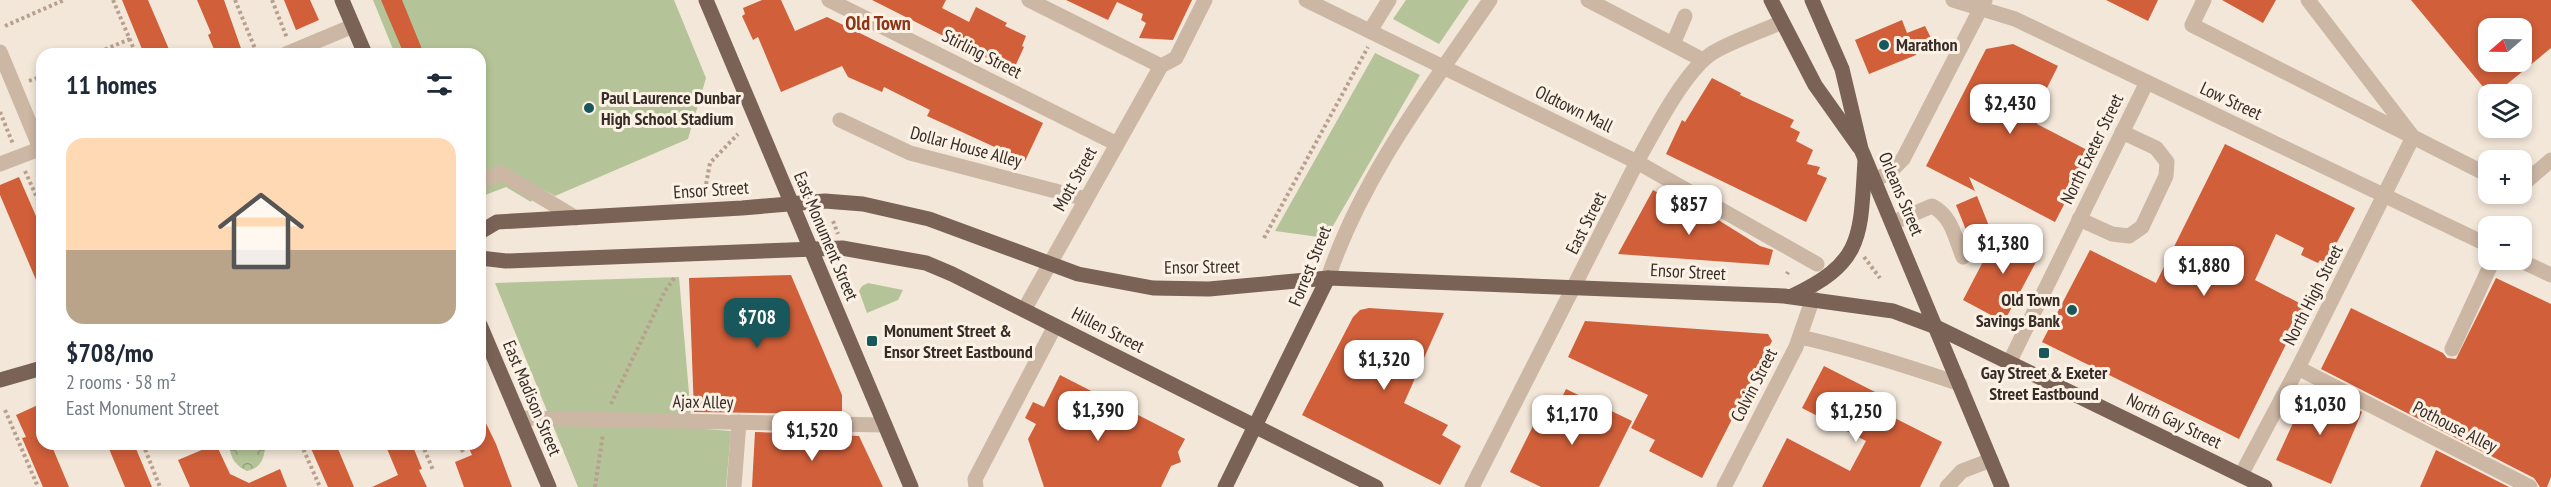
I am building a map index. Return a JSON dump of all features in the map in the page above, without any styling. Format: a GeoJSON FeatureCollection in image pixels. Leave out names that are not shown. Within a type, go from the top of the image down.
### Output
{"type":"FeatureCollection","features":[{"type":"Feature","properties":{"kind":"main road"},"geometry":{"type":"LineString","coordinates":[[342,0],[362,48]]}},
{"type":"Feature","properties":{"kind":"main road","name":"East Monument Street"},"geometry":{"type":"LineString","coordinates":[[706,0],[911,487]]}},
{"type":"Feature","properties":{"kind":"main road","name":"Orleans Street"},"geometry":{"type":"LineString","coordinates":[[1771,0],[1815,85],[1863,154]]}},
{"type":"Feature","properties":{"kind":"main road","name":"Orleans Street"},"geometry":{"type":"LineString","coordinates":[[1812,0],[1842,69],[1863,154],[2002,487]]}},
{"type":"Feature","properties":{"kind":"main road"},"geometry":{"type":"LineString","coordinates":[[1791,296],[1828,277],[1845,262],[1855,245],[1860,228],[1863,154]]}},
{"type":"Feature","properties":{"kind":"main road","name":"Ensor Street"},"geometry":{"type":"LineString","coordinates":[[486,228],[497,222],[825,201],[893,209],[940,223],[1048,264],[1111,282],[1178,289],[1239,288],[1274,282],[1328,278],[1791,296],[1893,311],[1936,327]]}},
{"type":"Feature","properties":{"kind":"main road"},"geometry":{"type":"LineString","coordinates":[[486,259],[506,261],[810,248]]}},
{"type":"Feature","properties":{"kind":"main road","name":"Hillen Street"},"geometry":{"type":"LineString","coordinates":[[810,248],[850,249],[926,263],[1376,487]]}},
{"type":"Feature","properties":{"kind":"main road","name":"Forrest Street"},"geometry":{"type":"LineString","coordinates":[[1225,487],[1328,278]]}},
{"type":"Feature","properties":{"kind":"main road","name":"North Gay Street"},"geometry":{"type":"LineString","coordinates":[[1936,327],[2265,487]]}},
{"type":"Feature","properties":{"kind":"main road","name":"East Madison Street"},"geometry":{"type":"LineString","coordinates":[[486,339],[549,487]]}},
{"type":"Feature","properties":{"kind":"main road"},"geometry":{"type":"LineString","coordinates":[[0,380],[36,370]]}},
{"type":"Feature","properties":{"kind":"street","name":"Stirling Street"},"geometry":{"type":"LineString","coordinates":[[829,0],[1117,144]]}},
{"type":"Feature","properties":{"kind":"street"},"geometry":{"type":"LineString","coordinates":[[1029,0],[1161,66]]}},
{"type":"Feature","properties":{"kind":"street","name":"Mott Street"},"geometry":{"type":"LineString","coordinates":[[1024,310],[1161,66],[1176,58],[1205,0]]}},
{"type":"Feature","properties":{"kind":"street","name":"Oldtown Mall"},"geometry":{"type":"LineString","coordinates":[[1306,0],[1637,162],[1817,264]]}},
{"type":"Feature","properties":{"kind":"street"},"geometry":{"type":"LineString","coordinates":[[1373,32],[1389,0]]}},
{"type":"Feature","properties":{"kind":"street","name":"Forrest Street"},"geometry":{"type":"LineString","coordinates":[[1328,278],[1342,236],[1377,172],[1425,92],[1490,0]]}},
{"type":"Feature","properties":{"kind":"street"},"geometry":{"type":"LineString","coordinates":[[1588,0],[1703,60]]}},
{"type":"Feature","properties":{"kind":"street","name":"Low Street"},"geometry":{"type":"LineString","coordinates":[[1953,0],[1983,4],[2478,240]]}},
{"type":"Feature","properties":{"kind":"street"},"geometry":{"type":"LineString","coordinates":[[2204,0],[2192,26],[2478,170]]}},
{"type":"Feature","properties":{"kind":"street"},"geometry":{"type":"LineString","coordinates":[[2308,0],[2412,137]]}},
{"type":"Feature","properties":{"kind":"street"},"geometry":{"type":"LineString","coordinates":[[1874,180],[1888,173],[1903,159],[1983,4]]}},
{"type":"Feature","properties":{"kind":"street"},"geometry":{"type":"LineString","coordinates":[[1673,44],[1685,16]]}},
{"type":"Feature","properties":{"kind":"street","name":"East Street"},"geometry":{"type":"LineString","coordinates":[[1472,487],[1637,162],[1653,132],[1691,74],[1703,60],[1713,53],[1782,22]]}},
{"type":"Feature","properties":{"kind":"street"},"geometry":{"type":"LineString","coordinates":[[300,48],[353,26]]}},
{"type":"Feature","properties":{"kind":"street"},"geometry":{"type":"LineString","coordinates":[[0,52],[36,136]]}},
{"type":"Feature","properties":{"kind":"street","name":"North Exeter Street"},"geometry":{"type":"LineString","coordinates":[[2009,363],[2147,82]]}},
{"type":"Feature","properties":{"kind":"street","name":"Dollar House Alley"},"geometry":{"type":"LineString","coordinates":[[840,120],[910,153],[1086,200]]}},
{"type":"Feature","properties":{"kind":"street"},"geometry":{"type":"LineString","coordinates":[[2079,219],[2112,234],[2129,236],[2142,227],[2166,176],[2167,162],[2156,148],[2122,132]]}},
{"type":"Feature","properties":{"kind":"street","name":"North High Street"},"geometry":{"type":"LineString","coordinates":[[2241,475],[2298,368],[2385,196],[2412,137]]}},
{"type":"Feature","properties":{"kind":"street"},"geometry":{"type":"LineString","coordinates":[[0,164],[36,150]]}},
{"type":"Feature","properties":{"kind":"street"},"geometry":{"type":"LineString","coordinates":[[2532,176],[2551,160]]}},
{"type":"Feature","properties":{"kind":"street"},"geometry":{"type":"LineString","coordinates":[[486,179],[501,173],[576,218]]}},
{"type":"Feature","properties":{"kind":"street"},"geometry":{"type":"LineString","coordinates":[[1892,223],[1932,206],[1943,212],[1949,221],[1963,257]]}},
{"type":"Feature","properties":{"kind":"street"},"geometry":{"type":"LineString","coordinates":[[2532,266],[2551,275]]}},
{"type":"Feature","properties":{"kind":"street"},"geometry":{"type":"LineString","coordinates":[[2452,349],[2488,270]]}},
{"type":"Feature","properties":{"kind":"street","name":"Colvin Street"},"geometry":{"type":"LineString","coordinates":[[1724,487],[1800,337],[1813,298]]}},
{"type":"Feature","properties":{"kind":"street"},"geometry":{"type":"LineString","coordinates":[[976,487],[975,480],[1055,326]]}},
{"type":"Feature","properties":{"kind":"street"},"geometry":{"type":"LineString","coordinates":[[1800,337],[1826,341],[1874,355],[1960,384]]}},
{"type":"Feature","properties":{"kind":"street","name":"Pothouse Alley"},"geometry":{"type":"LineString","coordinates":[[2298,368],[2530,487]]}},
{"type":"Feature","properties":{"kind":"street","name":"Ajax Alley"},"geometry":{"type":"LineString","coordinates":[[520,418],[885,425]]}},
{"type":"Feature","properties":{"kind":"street"},"geometry":{"type":"LineString","coordinates":[[734,487],[739,422]]}},
{"type":"Feature","properties":{"kind":"street"},"geometry":{"type":"LineString","coordinates":[[1947,487],[1962,471],[1991,460]]}},
{"type":"Feature","properties":{"kind":"path"},"geometry":{"type":"LineString","coordinates":[[5,26],[64,0]]}},
{"type":"Feature","properties":{"kind":"path"},"geometry":{"type":"LineString","coordinates":[[113,0],[134,48]]}},
{"type":"Feature","properties":{"kind":"path"},"geometry":{"type":"LineString","coordinates":[[235,0],[255,48]]}},
{"type":"Feature","properties":{"kind":"path"},"geometry":{"type":"LineString","coordinates":[[272,0],[284,30]]}},
{"type":"Feature","properties":{"kind":"path"},"geometry":{"type":"LineString","coordinates":[[1264,238],[1373,32]]}},
{"type":"Feature","properties":{"kind":"path"},"geometry":{"type":"LineString","coordinates":[[108,48],[130,39]]}},
{"type":"Feature","properties":{"kind":"path"},"geometry":{"type":"LineString","coordinates":[[29,81],[36,78]]}},
{"type":"Feature","properties":{"kind":"path"},"geometry":{"type":"LineString","coordinates":[[0,112],[8,133]]}},
{"type":"Feature","properties":{"kind":"path"},"geometry":{"type":"LineString","coordinates":[[705,190],[710,163],[738,134]]}},
{"type":"Feature","properties":{"kind":"path"},"geometry":{"type":"LineString","coordinates":[[24,167],[36,195]]}},
{"type":"Feature","properties":{"kind":"path"},"geometry":{"type":"LineString","coordinates":[[833,221],[838,234]]}},
{"type":"Feature","properties":{"kind":"path"},"geometry":{"type":"LineString","coordinates":[[1864,256],[1880,276]]}},
{"type":"Feature","properties":{"kind":"path"},"geometry":{"type":"LineString","coordinates":[[595,487],[605,420],[620,383],[665,291],[675,277]]}},
{"type":"Feature","properties":{"kind":"path"},"geometry":{"type":"LineString","coordinates":[[5,410],[38,487]]}},
{"type":"Feature","properties":{"kind":"path"},"geometry":{"type":"LineString","coordinates":[[145,450],[160,487]]}},
{"type":"Feature","properties":{"kind":"path"},"geometry":{"type":"LineString","coordinates":[[303,450],[320,487]]}},
{"type":"Feature","properties":{"kind":"path"},"geometry":{"type":"LineString","coordinates":[[425,450],[433,470]]}},
{"type":"Feature","properties":{"kind":"path"},"geometry":{"type":"LineString","coordinates":[[462,450],[464,454]]}},
{"type":"Feature","properties":{"kind":"green space","name":"Paul Laurence Dunbar High School Stadium"},"geometry":{"type":"Polygon","coordinates":[[[373,0],[674,0],[706,78],[688,139],[555,196],[538,187],[531,202],[506,187],[486,195],[486,48],[393,48],[373,0]]]}},
{"type":"Feature","properties":{"kind":"green space"},"geometry":{"type":"Polygon","coordinates":[[[1406,0],[1469,0],[1439,44],[1393,19],[1406,0]]]}},
{"type":"Feature","properties":{"kind":"green space"},"geometry":{"type":"Polygon","coordinates":[[[1375,53],[1420,75],[1326,238],[1275,231],[1375,53]]]}},
{"type":"Feature","properties":{"kind":"green space"},"geometry":{"type":"Polygon","coordinates":[[[679,277],[692,428],[731,431],[726,487],[578,487],[495,283],[679,277]]]}},
{"type":"Feature","properties":{"kind":"green space"},"geometry":{"type":"Polygon","coordinates":[[[868,283],[903,290],[898,300],[867,313],[859,291],[868,283]]]}},
{"type":"Feature","properties":{"kind":"green space"},"geometry":{"type":"Polygon","coordinates":[[[230,450],[264,450],[261,462],[252,470],[243,469],[232,457],[230,450]]]}},
{"type":"Feature","properties":{"kind":"building"},"geometry":{"type":"Polygon","coordinates":[[[122,0],[148,0],[168,48],[142,48],[122,0]]]}},
{"type":"Feature","properties":{"kind":"building"},"geometry":{"type":"Polygon","coordinates":[[[197,0],[224,0],[241,48],[213,48],[208,35],[211,33],[197,0]]]}},
{"type":"Feature","properties":{"kind":"building"},"geometry":{"type":"Polygon","coordinates":[[[284,0],[310,0],[319,20],[296,30],[284,0]]]}},
{"type":"Feature","properties":{"kind":"building"},"geometry":{"type":"Polygon","coordinates":[[[381,0],[402,0],[422,48],[401,48],[381,0]]]}},
{"type":"Feature","properties":{"kind":"building"},"geometry":{"type":"Polygon","coordinates":[[[762,0],[781,0],[795,31],[827,17],[1043,123],[1025,161],[927,116],[930,110],[884,87],[882,92],[848,77],[842,66],[781,92],[758,37],[753,40],[742,16],[745,14],[743,8],[762,0]]]}},
{"type":"Feature","properties":{"kind":"building"},"geometry":{"type":"Polygon","coordinates":[[[872,0],[946,0],[942,8],[969,22],[976,7],[1007,23],[1005,26],[1026,36],[1022,46],[1024,47],[1013,71],[872,0]]]}},
{"type":"Feature","properties":{"kind":"building"},"geometry":{"type":"Polygon","coordinates":[[[1066,0],[1192,0],[1173,40],[1139,38],[1146,23],[1141,20],[1143,14],[1117,2],[1108,20],[1066,0]]]}},
{"type":"Feature","properties":{"kind":"building"},"geometry":{"type":"Polygon","coordinates":[[[2106,0],[2158,0],[2148,21],[2106,0]]]}},
{"type":"Feature","properties":{"kind":"building"},"geometry":{"type":"Polygon","coordinates":[[[2222,0],[2276,0],[2263,23],[2222,0]]]}},
{"type":"Feature","properties":{"kind":"building"},"geometry":{"type":"Polygon","coordinates":[[[2411,0],[2551,0],[2551,48],[2532,64],[2532,18],[2478,18],[2478,72],[2522,72],[2507,84],[2481,84],[2411,0]]]}},
{"type":"Feature","properties":{"kind":"building","name":"Marathon"},"geometry":{"type":"Polygon","coordinates":[[[1902,20],[1907,33],[1925,26],[1933,42],[1914,49],[1916,55],[1869,74],[1855,40],[1902,20]]]}},
{"type":"Feature","properties":{"kind":"building"},"geometry":{"type":"Polygon","coordinates":[[[2013,44],[2058,66],[2037,108],[2042,111],[2037,124],[2091,152],[2055,222],[1969,177],[1975,191],[1926,166],[1986,49],[2013,44]]]}},
{"type":"Feature","properties":{"kind":"building"},"geometry":{"type":"Polygon","coordinates":[[[1712,78],[1741,93],[1740,95],[1794,120],[1790,127],[1800,132],[1796,141],[1813,150],[1807,164],[1820,167],[1817,174],[1827,178],[1806,222],[1666,154],[1682,120],[1685,122],[1712,78]]]}},
{"type":"Feature","properties":{"kind":"building"},"geometry":{"type":"Polygon","coordinates":[[[2225,144],[2355,208],[2326,263],[2320,260],[2318,263],[2301,255],[2304,248],[2276,234],[2255,280],[2305,306],[2239,439],[2042,342],[2090,250],[2156,283],[2225,144]]]}},
{"type":"Feature","properties":{"kind":"building"},"geometry":{"type":"Polygon","coordinates":[[[19,177],[36,216],[36,280],[0,195],[0,185],[19,177]]]}},
{"type":"Feature","properties":{"kind":"building"},"geometry":{"type":"Polygon","coordinates":[[[1653,190],[1705,218],[1707,213],[1760,246],[1773,250],[1769,265],[1618,254],[1653,190]]]}},
{"type":"Feature","properties":{"kind":"building"},"geometry":{"type":"Polygon","coordinates":[[[1977,196],[1989,226],[1968,235],[1956,205],[1977,196]]]}},
{"type":"Feature","properties":{"kind":"building"},"geometry":{"type":"Polygon","coordinates":[[[1999,231],[2007,235],[2009,231],[2043,249],[2004,322],[1963,300],[1999,231]]]}},
{"type":"Feature","properties":{"kind":"building"},"geometry":{"type":"Polygon","coordinates":[[[791,275],[842,395],[842,414],[694,412],[689,278],[791,275]]]}},
{"type":"Feature","properties":{"kind":"building"},"geometry":{"type":"Polygon","coordinates":[[[2496,278],[2551,304],[2551,477],[2547,487],[2540,487],[2534,478],[2321,369],[2351,308],[2443,353],[2447,358],[2456,359],[2496,278]]]}},
{"type":"Feature","properties":{"kind":"building"},"geometry":{"type":"Polygon","coordinates":[[[1369,308],[1444,313],[1404,403],[1448,425],[1442,435],[1461,446],[1440,485],[1302,415],[1353,317],[1360,310],[1369,308]]]}},
{"type":"Feature","properties":{"kind":"building"},"geometry":{"type":"Polygon","coordinates":[[[1585,321],[1768,334],[1772,341],[1702,478],[1649,451],[1655,440],[1631,428],[1648,395],[1568,357],[1585,321]]]}},
{"type":"Feature","properties":{"kind":"building"},"geometry":{"type":"Polygon","coordinates":[[[1824,366],[1877,393],[1871,406],[1942,442],[1920,487],[1762,487],[1787,438],[1850,471],[1866,441],[1802,408],[1824,366]]]}},
{"type":"Feature","properties":{"kind":"building"},"geometry":{"type":"Polygon","coordinates":[[[1060,375],[1185,439],[1178,452],[1181,462],[1171,466],[1161,487],[1044,487],[1028,439],[1036,424],[1025,418],[1033,402],[1044,407],[1060,375]]]}},
{"type":"Feature","properties":{"kind":"building"},"geometry":{"type":"Polygon","coordinates":[[[2312,386],[2362,412],[2331,484],[2276,460],[2312,386]]]}},
{"type":"Feature","properties":{"kind":"building"},"geometry":{"type":"Polygon","coordinates":[[[1566,389],[1632,421],[1599,487],[1541,487],[1510,472],[1533,426],[1545,432],[1566,389]]]}},
{"type":"Feature","properties":{"kind":"building"},"geometry":{"type":"Polygon","coordinates":[[[36,406],[36,450],[54,450],[69,487],[43,487],[22,438],[26,437],[16,415],[36,406]]]}},
{"type":"Feature","properties":{"kind":"building"},"geometry":{"type":"Polygon","coordinates":[[[486,423],[512,487],[464,487],[455,462],[472,455],[470,450],[486,450],[486,423]]]}},
{"type":"Feature","properties":{"kind":"building"},"geometry":{"type":"Polygon","coordinates":[[[755,432],[859,436],[883,487],[752,487],[755,432]]]}},
{"type":"Feature","properties":{"kind":"building"},"geometry":{"type":"Polygon","coordinates":[[[110,450],[137,450],[152,487],[125,487],[110,450]]]}},
{"type":"Feature","properties":{"kind":"building"},"geometry":{"type":"Polygon","coordinates":[[[202,450],[219,450],[230,474],[249,483],[280,469],[287,487],[190,487],[178,460],[202,450]]]}},
{"type":"Feature","properties":{"kind":"building"},"geometry":{"type":"Polygon","coordinates":[[[312,450],[339,450],[354,487],[328,487],[312,450]]]}},
{"type":"Feature","properties":{"kind":"building"},"geometry":{"type":"Polygon","coordinates":[[[388,450],[414,450],[422,469],[419,470],[427,487],[372,487],[398,475],[388,450]]]}},
{"type":"Feature","properties":{"kind":"building"},"geometry":{"type":"Polygon","coordinates":[[[2436,450],[2509,487],[2420,487],[2436,450]]]}},
{"type":"Feature","properties":{"kind":"place","name":"Marathon"},"geometry":{"type":"Point","coordinates":[1884,45]}},
{"type":"Feature","properties":{"kind":"place","name":"Paul Laurence Dunbar High School Stadium"},"geometry":{"type":"Point","coordinates":[589,108]}},
{"type":"Feature","properties":{"kind":"place","name":"Old Town Savings Bank"},"geometry":{"type":"Point","coordinates":[2072,310]}},
{"type":"Feature","properties":{"kind":"place","name":"Monument Street & Ensor Street Eastbound"},"geometry":{"type":"Point","coordinates":[872,341]}},
{"type":"Feature","properties":{"kind":"place","name":"Gay Street & Exeter Street Eastbound"},"geometry":{"type":"Point","coordinates":[2044,353]}},
{"type":"Feature","properties":{"kind":"district","name":"Old Town"},"geometry":{"type":"Point","coordinates":[878,23]}}]}
